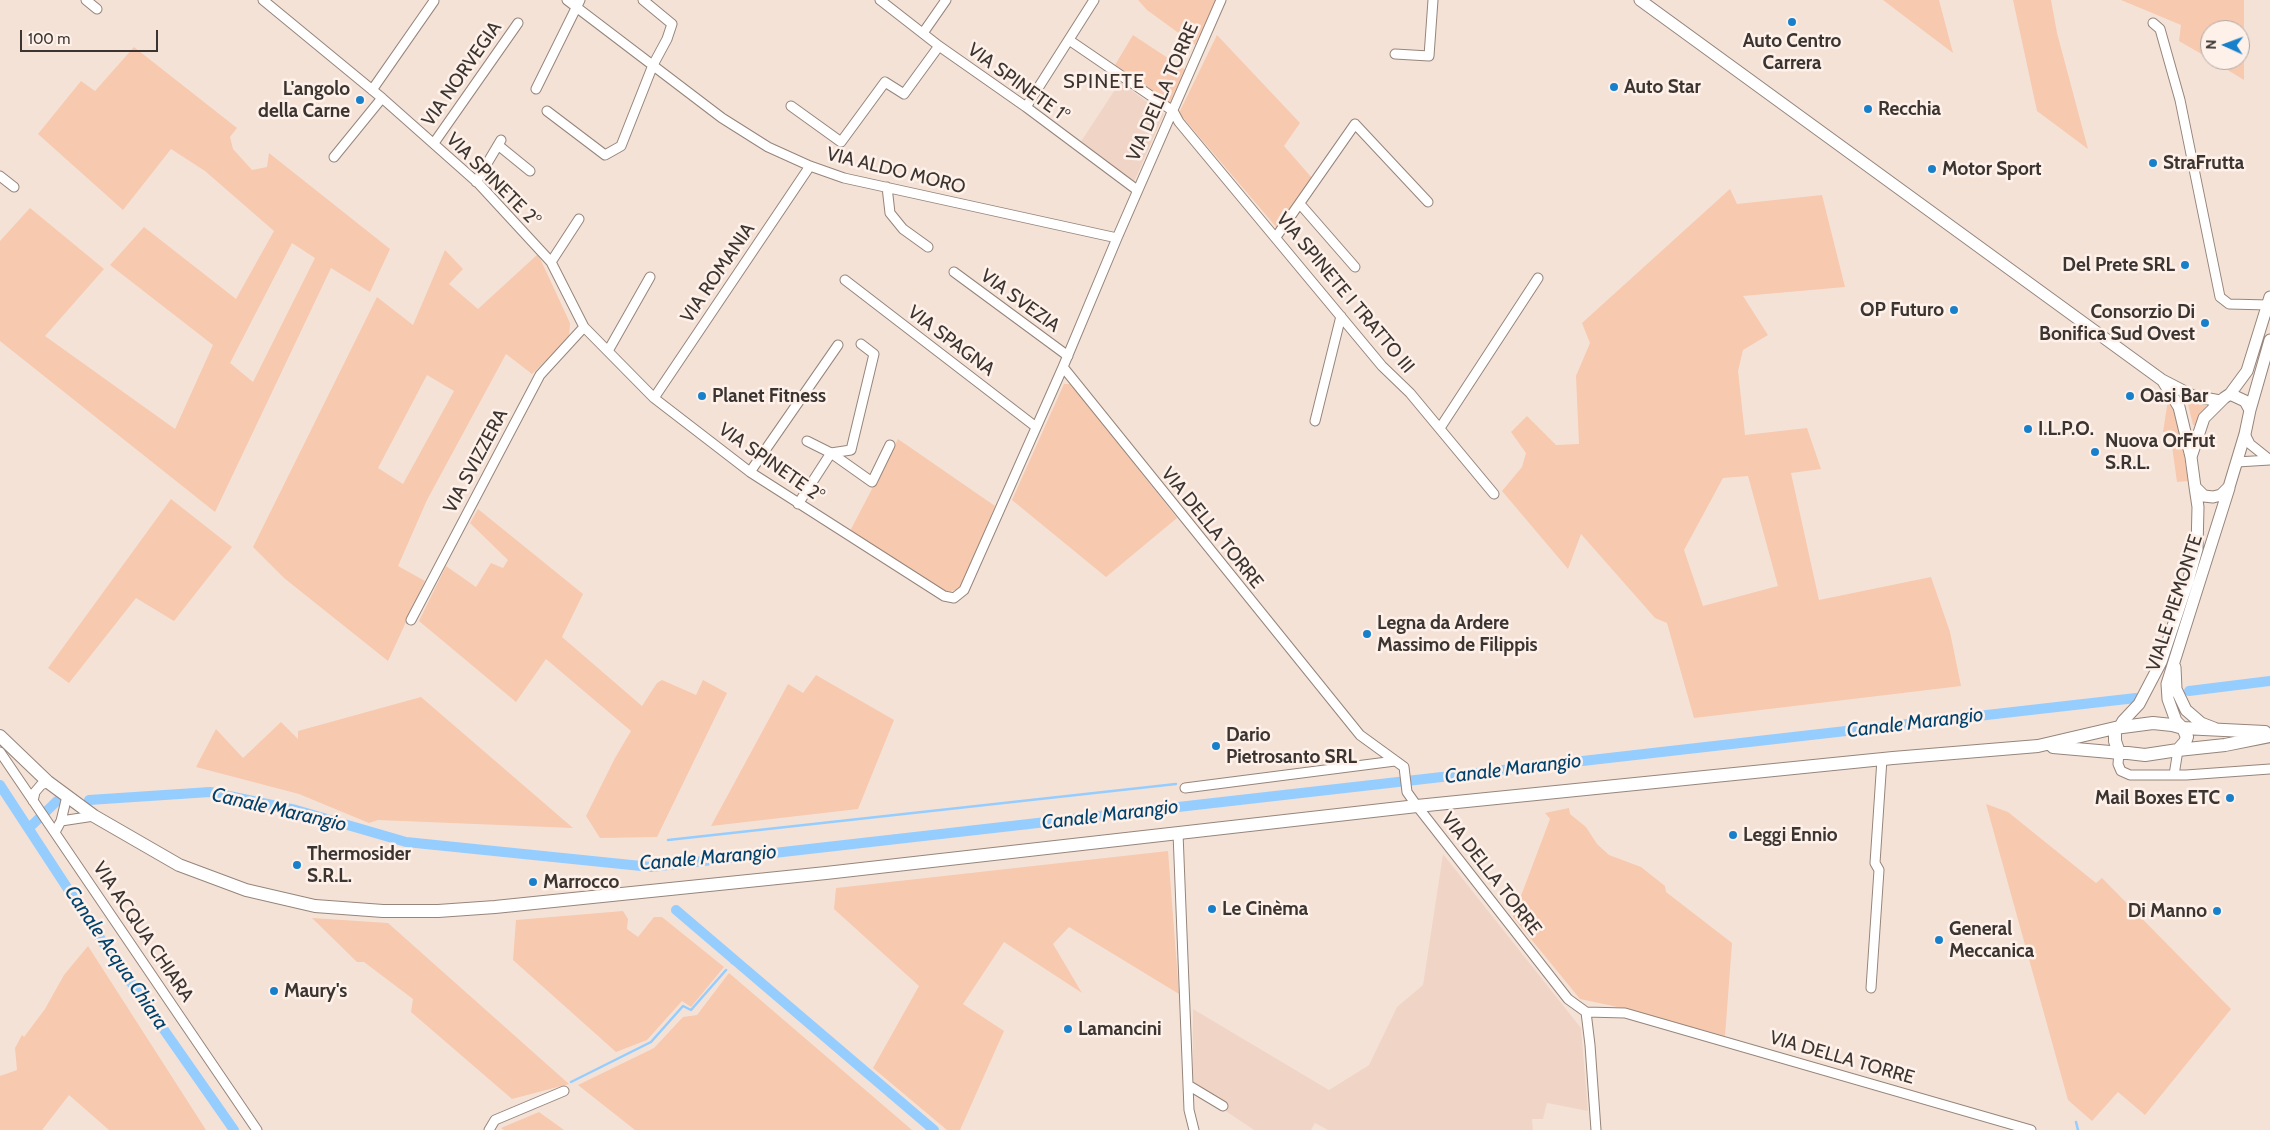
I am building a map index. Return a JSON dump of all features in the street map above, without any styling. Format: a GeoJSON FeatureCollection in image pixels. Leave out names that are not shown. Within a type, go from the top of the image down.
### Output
{"type":"FeatureCollection","features":[{"type":"Feature","properties":{"kind":"main road"},"geometry":{"type":"LineString","coordinates":[[0,736],[48,782],[94,816],[179,865],[246,890],[315,906],[383,911],[495,907],[1417,806],[1882,759],[2038,746],[2117,728],[2153,724],[2172,725],[2183,728],[2270,732]]}},
{"type":"Feature","properties":{"kind":"main road"},"geometry":{"type":"LineString","coordinates":[[2117,728],[2114,741],[2119,753]]}},
{"type":"Feature","properties":{"kind":"main road"},"geometry":{"type":"LineString","coordinates":[[2178,750],[2185,742],[2186,737],[2183,728]]}},
{"type":"Feature","properties":{"kind":"main road"},"geometry":{"type":"LineString","coordinates":[[2038,746],[2145,755],[2225,745],[2270,736]]}},
{"type":"Feature","properties":{"kind":"street"},"geometry":{"type":"LineString","coordinates":[[86,0],[97,9]]}},
{"type":"Feature","properties":{"kind":"street","name":"VIA SPINETE 2°"},"geometry":{"type":"LineString","coordinates":[[263,0],[382,98],[476,182],[551,262],[584,327],[654,398],[750,472],[944,596],[954,598],[964,590],[1063,367]]}},
{"type":"Feature","properties":{"kind":"street","name":"VIA ALDO MORO"},"geometry":{"type":"LineString","coordinates":[[567,0],[578,4],[722,118],[768,147],[810,166],[844,178],[1116,238]]}},
{"type":"Feature","properties":{"kind":"street"},"geometry":{"type":"LineString","coordinates":[[547,111],[605,155],[621,146],[653,64],[672,24],[643,0]]}},
{"type":"Feature","properties":{"kind":"street","name":"VIA SPINETE 1°"},"geometry":{"type":"LineString","coordinates":[[880,0],[939,46],[1026,107],[1137,190]]}},
{"type":"Feature","properties":{"kind":"street"},"geometry":{"type":"LineString","coordinates":[[923,33],[946,0]]}},
{"type":"Feature","properties":{"kind":"street"},"geometry":{"type":"LineString","coordinates":[[1026,107],[1094,0]]}},
{"type":"Feature","properties":{"kind":"street","name":"VIA DELLA TORRE"},"geometry":{"type":"LineString","coordinates":[[1220,0],[1116,238],[1063,367],[1360,735],[1404,767],[1407,792],[1568,999],[1586,1012],[1624,1013],[2031,1130]]}},
{"type":"Feature","properties":{"kind":"street"},"geometry":{"type":"LineString","coordinates":[[1395,54],[1429,56],[1433,0]]}},
{"type":"Feature","properties":{"kind":"street"},"geometry":{"type":"LineString","coordinates":[[1640,0],[2162,380],[2193,396],[2220,401]]}},
{"type":"Feature","properties":{"kind":"street"},"geometry":{"type":"LineString","coordinates":[[372,90],[434,1]]}},
{"type":"Feature","properties":{"kind":"street"},"geometry":{"type":"LineString","coordinates":[[536,89],[578,4]]}},
{"type":"Feature","properties":{"kind":"street","name":"VIA NORVEGIA"},"geometry":{"type":"LineString","coordinates":[[434,143],[518,23]]}},
{"type":"Feature","properties":{"kind":"street"},"geometry":{"type":"LineString","coordinates":[[2153,23],[2160,29],[2180,100],[2220,297],[2229,304],[2269,301]]}},
{"type":"Feature","properties":{"kind":"street"},"geometry":{"type":"LineString","coordinates":[[1069,40],[1173,111]]}},
{"type":"Feature","properties":{"kind":"street"},"geometry":{"type":"LineString","coordinates":[[791,106],[841,142],[885,82],[904,94],[939,46]]}},
{"type":"Feature","properties":{"kind":"street"},"geometry":{"type":"LineString","coordinates":[[334,158],[382,98]]}},
{"type":"Feature","properties":{"kind":"street","name":"VIA SPINETE I TRATTO III"},"geometry":{"type":"LineString","coordinates":[[1173,111],[1179,122],[1276,236],[1382,366],[1410,393],[1494,494]]}},
{"type":"Feature","properties":{"kind":"street"},"geometry":{"type":"LineString","coordinates":[[1276,236],[1355,124],[1428,202]]}},
{"type":"Feature","properties":{"kind":"street"},"geometry":{"type":"LineString","coordinates":[[476,182],[499,142],[530,171]]}},
{"type":"Feature","properties":{"kind":"street","name":"VIA ROMANIA"},"geometry":{"type":"LineString","coordinates":[[654,398],[810,166]]}},
{"type":"Feature","properties":{"kind":"street"},"geometry":{"type":"LineString","coordinates":[[0,176],[14,187]]}},
{"type":"Feature","properties":{"kind":"street"},"geometry":{"type":"LineString","coordinates":[[887,187],[890,213],[903,229],[928,247]]}},
{"type":"Feature","properties":{"kind":"street"},"geometry":{"type":"LineString","coordinates":[[1300,204],[1355,266]]}},
{"type":"Feature","properties":{"kind":"street"},"geometry":{"type":"LineString","coordinates":[[551,262],[580,218]]}},
{"type":"Feature","properties":{"kind":"street","name":"VIA SVEZIA"},"geometry":{"type":"LineString","coordinates":[[954,272],[1068,356]]}},
{"type":"Feature","properties":{"kind":"street"},"geometry":{"type":"LineString","coordinates":[[608,351],[650,277]]}},
{"type":"Feature","properties":{"kind":"street"},"geometry":{"type":"LineString","coordinates":[[1440,428],[1538,278]]}},
{"type":"Feature","properties":{"kind":"street","name":"VIA SPAGNA"},"geometry":{"type":"LineString","coordinates":[[845,280],[1036,427]]}},
{"type":"Feature","properties":{"kind":"street","name":"VIALE PIEMONTE"},"geometry":{"type":"LineString","coordinates":[[2117,728],[2139,704],[2161,662],[2197,549],[2198,507],[2191,457],[2204,418],[2238,386],[2246,371],[2269,301]]}},
{"type":"Feature","properties":{"kind":"street"},"geometry":{"type":"LineString","coordinates":[[1315,421],[1341,316]]}},
{"type":"Feature","properties":{"kind":"street","name":"VIA SVIZZERA"},"geometry":{"type":"LineString","coordinates":[[411,620],[540,375],[584,327]]}},
{"type":"Feature","properties":{"kind":"street","name":"VIALE PIEMONTE"},"geometry":{"type":"LineString","coordinates":[[2183,728],[2176,721],[2168,699],[2167,684],[2237,462],[2270,340]]}},
{"type":"Feature","properties":{"kind":"street"},"geometry":{"type":"LineString","coordinates":[[798,504],[831,453],[851,450],[874,354],[860,344]]}},
{"type":"Feature","properties":{"kind":"street"},"geometry":{"type":"LineString","coordinates":[[750,472],[838,345]]}},
{"type":"Feature","properties":{"kind":"street"},"geometry":{"type":"LineString","coordinates":[[2162,380],[2179,407],[2191,457]]}},
{"type":"Feature","properties":{"kind":"street"},"geometry":{"type":"LineString","coordinates":[[2230,394],[2245,400],[2250,410]]}},
{"type":"Feature","properties":{"kind":"street"},"geometry":{"type":"LineString","coordinates":[[2245,434],[2250,444],[2270,460]]}},
{"type":"Feature","properties":{"kind":"street"},"geometry":{"type":"LineString","coordinates":[[807,441],[831,453],[872,482],[890,445]]}},
{"type":"Feature","properties":{"kind":"street"},"geometry":{"type":"LineString","coordinates":[[2237,462],[2270,460]]}},
{"type":"Feature","properties":{"kind":"street"},"geometry":{"type":"LineString","coordinates":[[2195,487],[2204,496],[2213,497],[2221,495],[2229,487]]}},
{"type":"Feature","properties":{"kind":"street"},"geometry":{"type":"LineString","coordinates":[[2175,659],[2176,689],[2186,710],[2201,723],[2215,729]]}},
{"type":"Feature","properties":{"kind":"street"},"geometry":{"type":"LineString","coordinates":[[2174,775],[2178,750]]}},
{"type":"Feature","properties":{"kind":"street","name":"VIA ACQUA CHIARA"},"geometry":{"type":"LineString","coordinates":[[0,752],[257,1130]]}},
{"type":"Feature","properties":{"kind":"street"},"geometry":{"type":"LineString","coordinates":[[2119,753],[2118,764],[2121,771],[2130,775],[2174,775],[2270,769]]}},
{"type":"Feature","properties":{"kind":"street"},"geometry":{"type":"LineString","coordinates":[[1871,988],[1879,870],[1875,863],[1882,759]]}},
{"type":"Feature","properties":{"kind":"street"},"geometry":{"type":"LineString","coordinates":[[1185,788],[1395,761]]}},
{"type":"Feature","properties":{"kind":"street"},"geometry":{"type":"LineString","coordinates":[[33,801],[35,792],[41,785],[48,782]]}},
{"type":"Feature","properties":{"kind":"street"},"geometry":{"type":"LineString","coordinates":[[55,832],[74,801]]}},
{"type":"Feature","properties":{"kind":"street"},"geometry":{"type":"LineString","coordinates":[[60,821],[94,816]]}},
{"type":"Feature","properties":{"kind":"street"},"geometry":{"type":"LineString","coordinates":[[1178,833],[1189,1110],[1194,1130]]}},
{"type":"Feature","properties":{"kind":"street"},"geometry":{"type":"LineString","coordinates":[[1586,1012],[1596,1130]]}},
{"type":"Feature","properties":{"kind":"street"},"geometry":{"type":"LineString","coordinates":[[1188,1085],[1223,1106]]}},
{"type":"Feature","properties":{"kind":"street"},"geometry":{"type":"LineString","coordinates":[[489,1130],[495,1120],[564,1091]]}},
{"type":"Feature","properties":{"kind":"shaded area"},"geometry":{"type":"Polygon","coordinates":[[[1138,0],[1217,0],[1195,45],[1147,10],[1138,0]]]}},
{"type":"Feature","properties":{"kind":"shaded area"},"geometry":{"type":"Polygon","coordinates":[[[1883,0],[1939,0],[1953,53],[1904,16],[1883,0]]]}},
{"type":"Feature","properties":{"kind":"shaded area"},"geometry":{"type":"Polygon","coordinates":[[[2013,0],[2051,0],[2057,33],[2088,149],[2037,111],[2013,0]]]}},
{"type":"Feature","properties":{"kind":"shaded area"},"geometry":{"type":"Polygon","coordinates":[[[2121,0],[2244,0],[2244,20],[2200,20],[2200,53],[2179,41],[2181,25],[2121,0]]]}},
{"type":"Feature","properties":{"kind":"shaded area"},"geometry":{"type":"Polygon","coordinates":[[[1133,35],[1186,70],[1171,103],[1115,65],[1133,35]]]}},
{"type":"Feature","properties":{"kind":"shaded area"},"geometry":{"type":"Polygon","coordinates":[[[1217,35],[1300,123],[1284,146],[1312,178],[1277,228],[1179,113],[1217,35]]]}},
{"type":"Feature","properties":{"kind":"shaded area"},"geometry":{"type":"Polygon","coordinates":[[[134,47],[237,128],[230,137],[233,149],[252,170],[267,167],[269,153],[390,249],[370,292],[331,268],[215,512],[0,341],[0,241],[30,208],[104,269],[45,336],[175,429],[213,345],[110,265],[144,227],[236,299],[274,231],[205,171],[171,149],[123,210],[38,134],[81,81],[95,91],[134,47]],[[292,243],[230,363],[253,382],[315,258],[292,243]]]}},
{"type":"Feature","properties":{"kind":"shaded area"},"geometry":{"type":"Polygon","coordinates":[[[2228,70],[2244,70],[2244,80],[2228,70]]]}},
{"type":"Feature","properties":{"kind":"shaded area"},"geometry":{"type":"Polygon","coordinates":[[[1120,82],[1164,114],[1134,182],[1080,143],[1120,82]]]}},
{"type":"Feature","properties":{"kind":"shaded area"},"geometry":{"type":"Polygon","coordinates":[[[1730,189],[1737,204],[1822,195],[1845,287],[1743,296],[1768,335],[1743,350],[1738,371],[1745,435],[1807,428],[1821,469],[1791,473],[1819,600],[1931,577],[1950,632],[1961,686],[1694,718],[1667,623],[1655,618],[1581,534],[1568,569],[1502,491],[1522,467],[1526,453],[1511,432],[1527,416],[1556,445],[1579,444],[1576,376],[1590,343],[1582,323],[1730,189]],[[1748,476],[1723,478],[1684,550],[1703,606],[1778,586],[1748,476]]]}},
{"type":"Feature","properties":{"kind":"shaded area"},"geometry":{"type":"Polygon","coordinates":[[[445,250],[463,269],[449,284],[478,309],[538,254],[570,323],[569,338],[532,374],[506,354],[427,500],[398,566],[425,581],[388,661],[284,578],[253,547],[377,297],[413,325],[445,250]],[[427,375],[378,468],[403,484],[454,391],[427,375]]]}},
{"type":"Feature","properties":{"kind":"shaded area"},"geometry":{"type":"Polygon","coordinates":[[[1064,384],[1071,384],[1177,518],[1106,577],[1012,500],[1064,384]]]}},
{"type":"Feature","properties":{"kind":"shaded area"},"geometry":{"type":"Polygon","coordinates":[[[2171,399],[2178,415],[2188,481],[2177,482],[2170,432],[2163,432],[2168,400],[2171,399]]]}},
{"type":"Feature","properties":{"kind":"shaded area"},"geometry":{"type":"Polygon","coordinates":[[[2189,399],[2200,405],[2206,405],[2206,409],[2196,426],[2193,425],[2187,400],[2189,399]]]}},
{"type":"Feature","properties":{"kind":"shaded area"},"geometry":{"type":"Polygon","coordinates":[[[898,439],[995,506],[961,589],[946,592],[850,531],[898,439]]]}},
{"type":"Feature","properties":{"kind":"shaded area"},"geometry":{"type":"Polygon","coordinates":[[[171,499],[232,547],[174,621],[136,598],[69,683],[48,668],[171,499]]]}},
{"type":"Feature","properties":{"kind":"shaded area"},"geometry":{"type":"Polygon","coordinates":[[[478,509],[583,594],[562,637],[642,706],[657,683],[662,680],[696,695],[703,680],[727,693],[657,837],[600,838],[586,816],[615,758],[631,731],[546,659],[516,702],[419,621],[446,566],[476,587],[491,563],[503,568],[508,560],[470,523],[478,509]]]}},
{"type":"Feature","properties":{"kind":"shaded area"},"geometry":{"type":"Polygon","coordinates":[[[816,675],[894,720],[858,809],[711,826],[788,684],[803,693],[816,675]]]}},
{"type":"Feature","properties":{"kind":"shaded area"},"geometry":{"type":"Polygon","coordinates":[[[421,697],[573,828],[378,820],[369,823],[299,794],[196,767],[216,729],[243,758],[281,722],[298,739],[298,731],[421,697]]]}},
{"type":"Feature","properties":{"kind":"shaded area"},"geometry":{"type":"Polygon","coordinates":[[[1986,804],[2008,812],[2096,883],[2102,878],[2231,1009],[2145,1115],[2118,1092],[2092,1121],[2068,1100],[1986,804]]]}},
{"type":"Feature","properties":{"kind":"shaded area"},"geometry":{"type":"Polygon","coordinates":[[[1569,808],[1570,814],[1586,827],[1597,844],[1609,855],[1641,867],[1665,886],[1666,892],[1732,943],[1725,1036],[1580,999],[1513,917],[1550,819],[1545,813],[1569,808]]]}},
{"type":"Feature","properties":{"kind":"shaded area"},"geometry":{"type":"Polygon","coordinates":[[[1168,851],[1179,994],[1069,927],[1053,944],[1082,993],[1004,942],[963,1004],[1004,1031],[960,1130],[947,1130],[873,1068],[919,986],[834,909],[836,888],[1168,851]]]}},
{"type":"Feature","properties":{"kind":"shaded area"},"geometry":{"type":"Polygon","coordinates":[[[1443,854],[1581,1028],[1588,1111],[1547,1103],[1543,1119],[1532,1119],[1533,1130],[1328,1130],[1315,1123],[1311,1130],[1254,1130],[1221,1108],[1193,1085],[1193,1009],[1329,1090],[1369,1065],[1397,1007],[1423,985],[1443,854]]]}},
{"type":"Feature","properties":{"kind":"shaded area"},"geometry":{"type":"Polygon","coordinates":[[[623,911],[628,919],[627,929],[638,937],[654,917],[662,917],[724,967],[691,1007],[682,1001],[647,1040],[616,1052],[513,960],[516,920],[623,911]]]}},
{"type":"Feature","properties":{"kind":"shaded area"},"geometry":{"type":"Polygon","coordinates":[[[312,918],[388,923],[569,1084],[512,1099],[411,1012],[413,999],[364,962],[357,962],[312,918]]]}},
{"type":"Feature","properties":{"kind":"shaded area"},"geometry":{"type":"Polygon","coordinates":[[[88,946],[206,1130],[109,1130],[69,1095],[42,1130],[0,1130],[0,1076],[17,1070],[15,1048],[22,1035],[24,1037],[45,1009],[64,975],[88,946]]]}},
{"type":"Feature","properties":{"kind":"shaded area"},"geometry":{"type":"Polygon","coordinates":[[[729,973],[912,1130],[635,1130],[578,1085],[654,1048],[683,1017],[697,1015],[729,973]]]}},
{"type":"Feature","properties":{"kind":"shaded area"},"geometry":{"type":"Polygon","coordinates":[[[539,1112],[564,1130],[504,1130],[501,1128],[539,1112]]]}},
{"type":"Feature","properties":{"kind":"waterway","name":"Canale Marangio"},"geometry":{"type":"LineString","coordinates":[[2189,691],[2270,681]]}},
{"type":"Feature","properties":{"kind":"waterway","name":"Canale Marangio"},"geometry":{"type":"LineString","coordinates":[[89,800],[210,792],[296,810],[406,842],[651,867],[2136,698]]}},
{"type":"Feature","properties":{"kind":"waterway"},"geometry":{"type":"LineString","coordinates":[[668,840],[1176,784]]}},
{"type":"Feature","properties":{"kind":"waterway","name":"Canale Acqua Chiara"},"geometry":{"type":"LineString","coordinates":[[0,785],[104,944],[234,1130]]}},
{"type":"Feature","properties":{"kind":"waterway","name":"Canale Marangio"},"geometry":{"type":"LineString","coordinates":[[29,828],[57,801]]}},
{"type":"Feature","properties":{"kind":"waterway"},"geometry":{"type":"LineString","coordinates":[[676,910],[934,1130]]}},
{"type":"Feature","properties":{"kind":"waterway"},"geometry":{"type":"LineString","coordinates":[[732,963],[735,960]]}},
{"type":"Feature","properties":{"kind":"waterway"},"geometry":{"type":"LineString","coordinates":[[571,1082],[651,1042],[683,1006],[691,1010],[726,970]]}},
{"type":"Feature","properties":{"kind":"waterway"},"geometry":{"type":"LineString","coordinates":[[2076,1122],[2078,1130]]}},
{"type":"Feature","properties":{"kind":"place","name":"Auto Centro Carrera"},"geometry":{"type":"Point","coordinates":[1792,22]}},
{"type":"Feature","properties":{"kind":"place","name":"Auto Star"},"geometry":{"type":"Point","coordinates":[1614,87]}},
{"type":"Feature","properties":{"kind":"place","name":"L'angolo della Carne"},"geometry":{"type":"Point","coordinates":[360,100]}},
{"type":"Feature","properties":{"kind":"place","name":"Recchia"},"geometry":{"type":"Point","coordinates":[1868,109]}},
{"type":"Feature","properties":{"kind":"place","name":"StraFrutta"},"geometry":{"type":"Point","coordinates":[2153,163]}},
{"type":"Feature","properties":{"kind":"place","name":"Motor Sport"},"geometry":{"type":"Point","coordinates":[1932,169]}},
{"type":"Feature","properties":{"kind":"place","name":"Del Prete SRL"},"geometry":{"type":"Point","coordinates":[2185,265]}},
{"type":"Feature","properties":{"kind":"place","name":"OP Futuro"},"geometry":{"type":"Point","coordinates":[1954,310]}},
{"type":"Feature","properties":{"kind":"place","name":"Consorzio Di Bonifica Sud Ovest"},"geometry":{"type":"Point","coordinates":[2205,323]}},
{"type":"Feature","properties":{"kind":"place","name":"Planet Fitness"},"geometry":{"type":"Point","coordinates":[702,396]}},
{"type":"Feature","properties":{"kind":"place","name":"Oasi Bar"},"geometry":{"type":"Point","coordinates":[2130,396]}},
{"type":"Feature","properties":{"kind":"place","name":"I.L.P.O."},"geometry":{"type":"Point","coordinates":[2028,429]}},
{"type":"Feature","properties":{"kind":"place","name":"Nuova OrFrut S.R.L."},"geometry":{"type":"Point","coordinates":[2095,452]}},
{"type":"Feature","properties":{"kind":"place","name":"Legna da Ardere Massimo de Filippis"},"geometry":{"type":"Point","coordinates":[1367,634]}},
{"type":"Feature","properties":{"kind":"place","name":"Dario Pietrosanto SRL"},"geometry":{"type":"Point","coordinates":[1216,746]}},
{"type":"Feature","properties":{"kind":"place","name":"Mail Boxes ETC"},"geometry":{"type":"Point","coordinates":[2230,798]}},
{"type":"Feature","properties":{"kind":"place","name":"Leggi Ennio"},"geometry":{"type":"Point","coordinates":[1733,835]}},
{"type":"Feature","properties":{"kind":"place","name":"Thermosider S.R.L."},"geometry":{"type":"Point","coordinates":[297,865]}},
{"type":"Feature","properties":{"kind":"place","name":"Marrocco"},"geometry":{"type":"Point","coordinates":[533,882]}},
{"type":"Feature","properties":{"kind":"place","name":"Le Cinèma"},"geometry":{"type":"Point","coordinates":[1212,909]}},
{"type":"Feature","properties":{"kind":"place","name":"Di Manno"},"geometry":{"type":"Point","coordinates":[2217,911]}},
{"type":"Feature","properties":{"kind":"place","name":"General Meccanica"},"geometry":{"type":"Point","coordinates":[1939,940]}},
{"type":"Feature","properties":{"kind":"place","name":"Maury's"},"geometry":{"type":"Point","coordinates":[274,991]}},
{"type":"Feature","properties":{"kind":"place","name":"Lamancini"},"geometry":{"type":"Point","coordinates":[1068,1029]}},
{"type":"Feature","properties":{"kind":"district","name":"SPINETE"},"geometry":{"type":"Point","coordinates":[1104,82]}}]}
